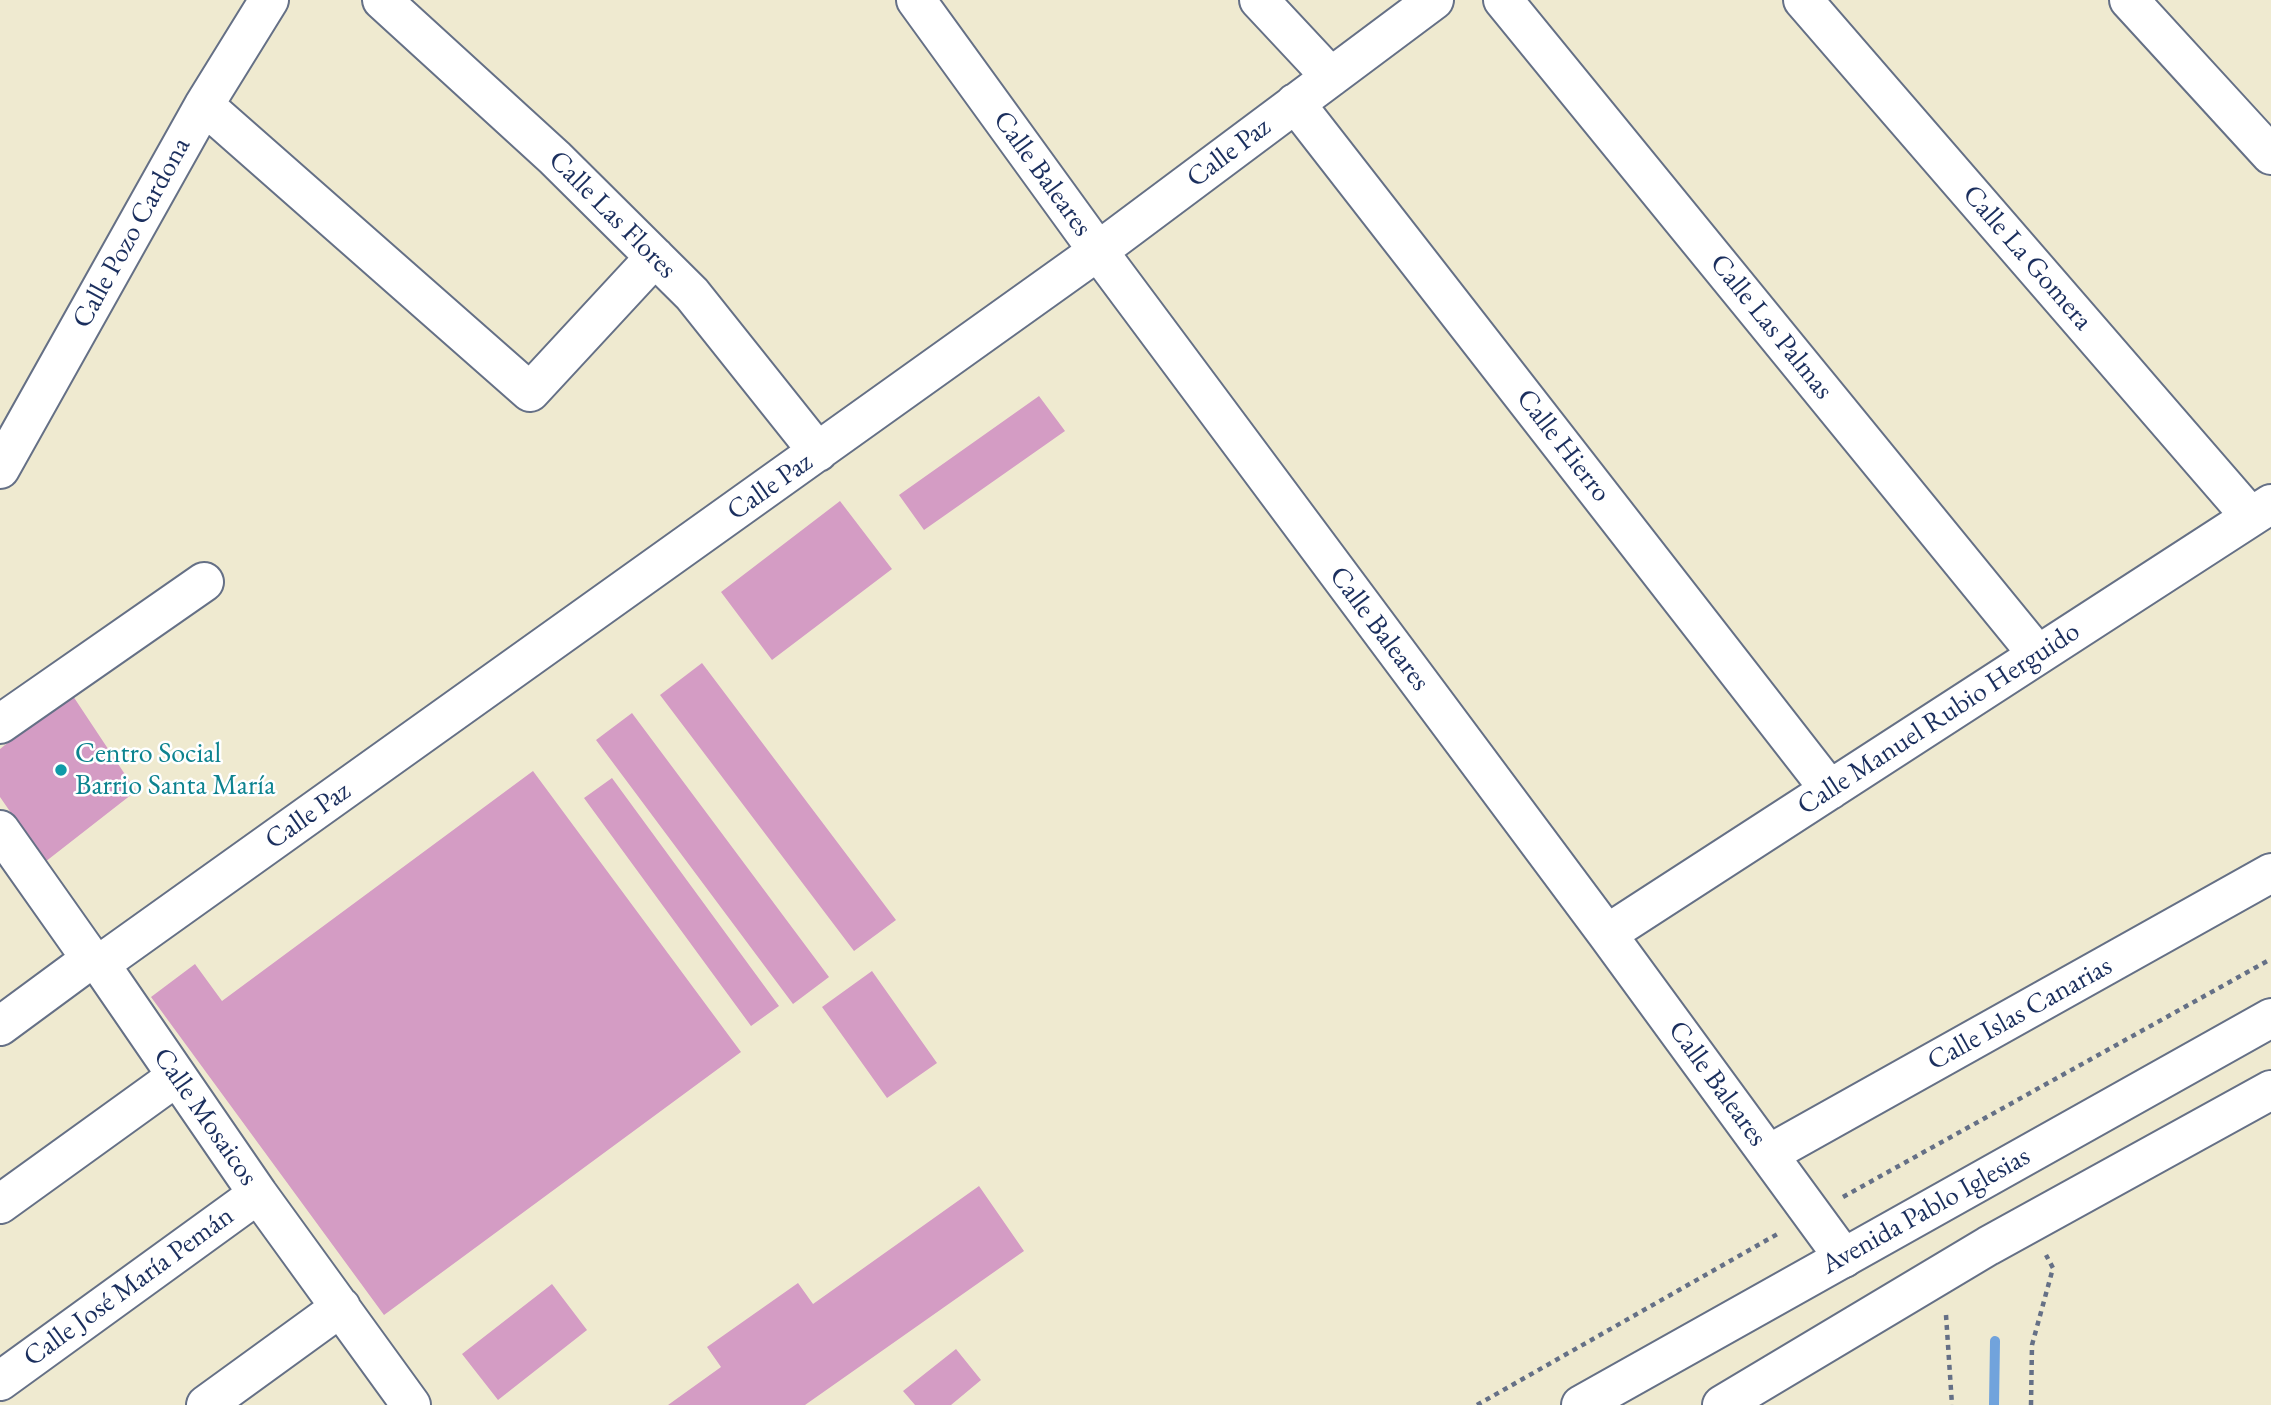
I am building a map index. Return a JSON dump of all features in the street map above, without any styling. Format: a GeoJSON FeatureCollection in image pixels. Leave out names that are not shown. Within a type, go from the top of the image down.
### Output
{"type":"FeatureCollection","features":[{"type":"Feature","properties":{"kind":"street","name":"Calle Pozo Cardona"},"geometry":{"type":"LineString","coordinates":[[0,469],[204,105],[269,0]]}},
{"type":"Feature","properties":{"kind":"street","name":"Calle Las Flores"},"geometry":{"type":"LineString","coordinates":[[382,0],[555,158],[692,294],[818,453]]}},
{"type":"Feature","properties":{"kind":"street","name":"Calle Baleares"},"geometry":{"type":"LineString","coordinates":[[916,0],[1098,251],[1607,934],[1844,1258]]}},
{"type":"Feature","properties":{"kind":"street"},"geometry":{"type":"LineString","coordinates":[[1259,0],[1331,77]]}},
{"type":"Feature","properties":{"kind":"street","name":"Calle Paz"},"geometry":{"type":"LineString","coordinates":[[0,1026],[818,453],[1098,251],[1434,0]]}},
{"type":"Feature","properties":{"kind":"street","name":"Calle Las Palmas"},"geometry":{"type":"LineString","coordinates":[[1503,0],[2038,655]]}},
{"type":"Feature","properties":{"kind":"street","name":"Calle La Gomera"},"geometry":{"type":"LineString","coordinates":[[1804,0],[2261,510]]}},
{"type":"Feature","properties":{"kind":"street"},"geometry":{"type":"LineString","coordinates":[[2129,0],[2271,155]]}},
{"type":"Feature","properties":{"kind":"street","name":"Calle Hierro"},"geometry":{"type":"LineString","coordinates":[[1295,103],[1830,790]]}},
{"type":"Feature","properties":{"kind":"street"},"geometry":{"type":"LineString","coordinates":[[204,105],[530,393],[655,257]]}},
{"type":"Feature","properties":{"kind":"street","name":"Calle Manuel Rubio Herguido"},"geometry":{"type":"LineString","coordinates":[[1607,934],[2261,510]]}},
{"type":"Feature","properties":{"kind":"street"},"geometry":{"type":"LineString","coordinates":[[0,724],[204,582]]}},
{"type":"Feature","properties":{"kind":"street","name":"Calle Mosaicos"},"geometry":{"type":"LineString","coordinates":[[3,841],[95,961],[258,1194],[411,1405]]}},
{"type":"Feature","properties":{"kind":"street","name":"Calle Islas Canarias"},"geometry":{"type":"LineString","coordinates":[[1769,1154],[2271,873]]}},
{"type":"Feature","properties":{"kind":"street","name":"Avenida Pablo Iglesias"},"geometry":{"type":"LineString","coordinates":[[1581,1405],[2271,1018]]}},
{"type":"Feature","properties":{"kind":"street"},"geometry":{"type":"LineString","coordinates":[[0,1205],[176,1077]]}},
{"type":"Feature","properties":{"kind":"street"},"geometry":{"type":"LineString","coordinates":[[1722,1405],[1988,1246],[2271,1090]]}},
{"type":"Feature","properties":{"kind":"street","name":"Calle José María Pemán"},"geometry":{"type":"LineString","coordinates":[[0,1381],[258,1194]]}},
{"type":"Feature","properties":{"kind":"street"},"geometry":{"type":"LineString","coordinates":[[206,1405],[341,1307]]}},
{"type":"Feature","properties":{"kind":"path"},"geometry":{"type":"LineString","coordinates":[[1477,1405],[1813,1213],[2271,959]]}},
{"type":"Feature","properties":{"kind":"path"},"geometry":{"type":"LineString","coordinates":[[2031,1405],[2032,1345],[2053,1268],[2044,1250]]}},
{"type":"Feature","properties":{"kind":"path"},"geometry":{"type":"LineString","coordinates":[[1945,1309],[1952,1405]]}},
{"type":"Feature","properties":{"kind":"building"},"geometry":{"type":"Polygon","coordinates":[[[1039,396],[1065,431],[924,530],[899,495],[1039,396]]]}},
{"type":"Feature","properties":{"kind":"building"},"geometry":{"type":"Polygon","coordinates":[[[840,501],[892,569],[772,660],[721,592],[840,501]]]}},
{"type":"Feature","properties":{"kind":"building"},"geometry":{"type":"Polygon","coordinates":[[[702,663],[896,920],[854,951],[660,695],[702,663]]]}},
{"type":"Feature","properties":{"kind":"building","name":"Centro Social Barrio Santa María"},"geometry":{"type":"Polygon","coordinates":[[[71,693],[136,791],[45,862],[0,797],[0,749],[71,693]]]}},
{"type":"Feature","properties":{"kind":"building"},"geometry":{"type":"Polygon","coordinates":[[[632,713],[829,977],[793,1004],[596,740],[632,713]]]}},
{"type":"Feature","properties":{"kind":"building"},"geometry":{"type":"Polygon","coordinates":[[[533,771],[741,1052],[384,1315],[151,997],[195,964],[222,1001],[533,771]]]}},
{"type":"Feature","properties":{"kind":"building"},"geometry":{"type":"Polygon","coordinates":[[[612,778],[779,1006],[751,1026],[584,798],[612,778]]]}},
{"type":"Feature","properties":{"kind":"building"},"geometry":{"type":"Polygon","coordinates":[[[872,971],[937,1063],[887,1098],[822,1007],[872,971]]]}},
{"type":"Feature","properties":{"kind":"building"},"geometry":{"type":"Polygon","coordinates":[[[979,1186],[1024,1251],[805,1405],[668,1405],[721,1367],[707,1347],[798,1283],[813,1304],[979,1186]]]}},
{"type":"Feature","properties":{"kind":"building"},"geometry":{"type":"Polygon","coordinates":[[[552,1284],[587,1330],[498,1400],[462,1354],[552,1284]]]}},
{"type":"Feature","properties":{"kind":"building"},"geometry":{"type":"Polygon","coordinates":[[[956,1349],[981,1380],[951,1405],[915,1405],[903,1391],[956,1349]]]}},
{"type":"Feature","properties":{"kind":"waterway"},"geometry":{"type":"LineString","coordinates":[[1994,1405],[1995,1341]]}},
{"type":"Feature","properties":{"kind":"place","name":"Centro Social Barrio Santa María"},"geometry":{"type":"Point","coordinates":[61,770]}}]}
